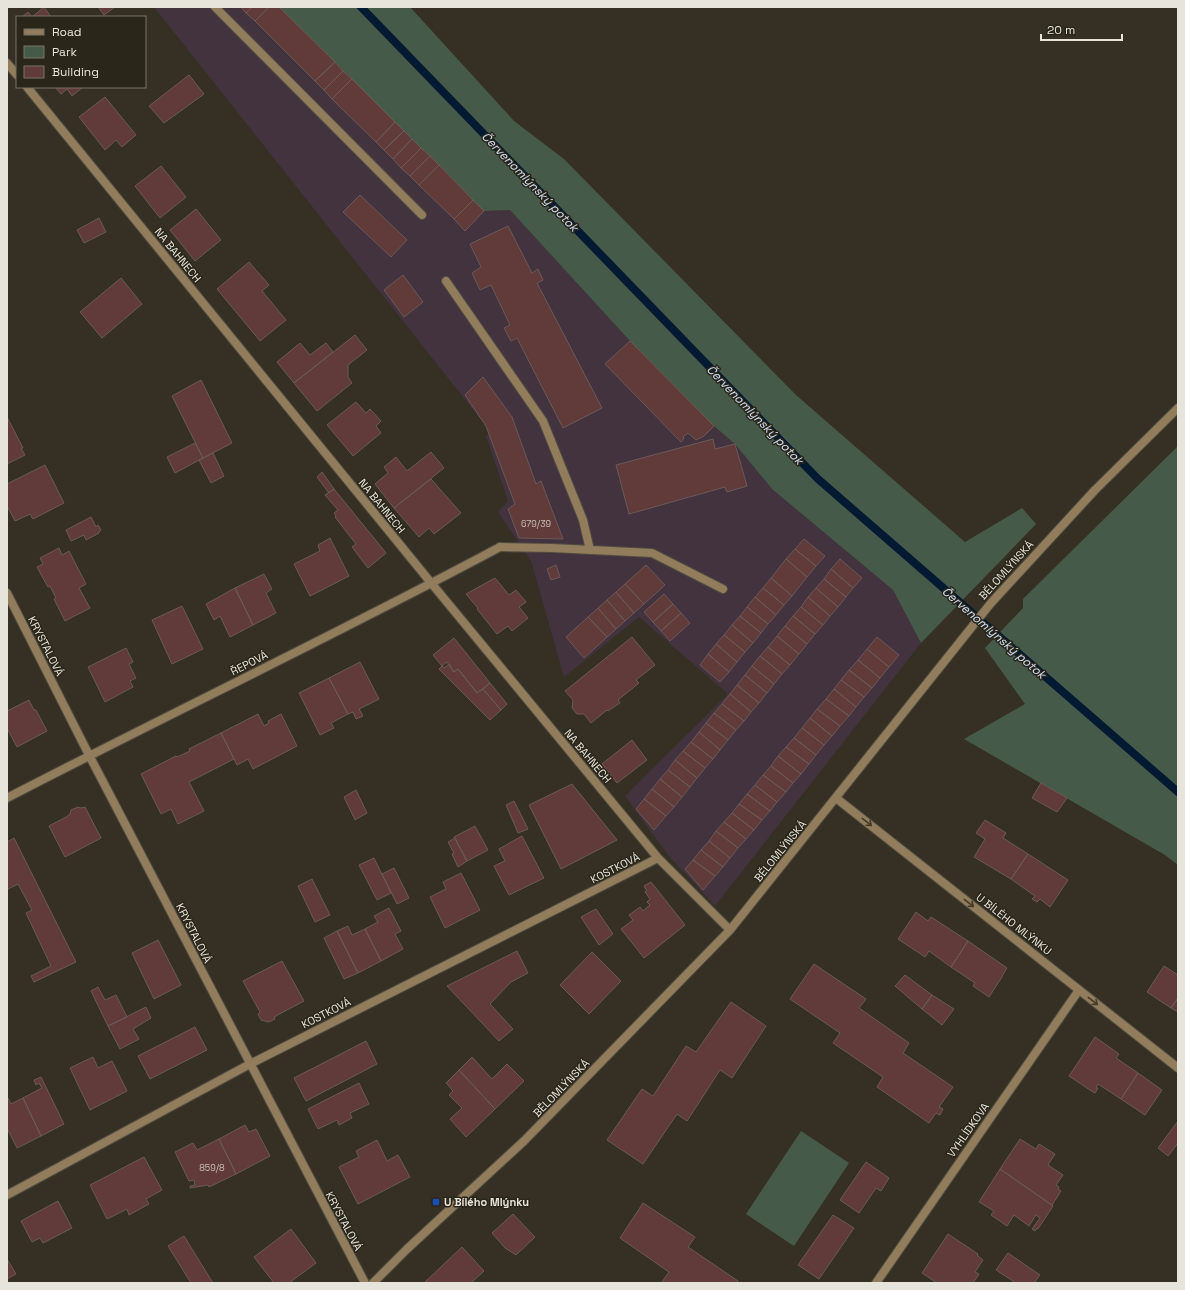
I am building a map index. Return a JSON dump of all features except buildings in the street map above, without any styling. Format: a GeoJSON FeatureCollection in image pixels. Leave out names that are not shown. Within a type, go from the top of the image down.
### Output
{"type":"FeatureCollection","features":[{"type":"Feature","properties":{"kind":"street"},"geometry":{"type":"LineString","coordinates":[[215,7],[422,215]]}},
{"type":"Feature","properties":{"kind":"street"},"geometry":{"type":"LineString","coordinates":[[7,63],[16,74]]}},
{"type":"Feature","properties":{"kind":"street","name":"NA BAHNECH"},"geometry":{"type":"LineString","coordinates":[[27,88],[658,858],[730,930]]}},
{"type":"Feature","properties":{"kind":"street"},"geometry":{"type":"LineString","coordinates":[[446,281],[543,421],[583,520],[590,550],[652,553],[723,589]]}},
{"type":"Feature","properties":{"kind":"street","name":"BĚLOMLÝNSKÁ"},"geometry":{"type":"LineString","coordinates":[[373,1283],[407,1248],[524,1141],[730,930],[991,603],[1095,490],[1178,408]]}},
{"type":"Feature","properties":{"kind":"street","name":"ŘEPOVÁ"},"geometry":{"type":"LineString","coordinates":[[7,798],[89,755],[432,584],[500,547],[590,550]]}},
{"type":"Feature","properties":{"kind":"street","name":"KRYSTALOVÁ"},"geometry":{"type":"LineString","coordinates":[[7,593],[89,755],[365,1283]]}},
{"type":"Feature","properties":{"kind":"street","name":"U BÍLÉHO MLÝNKU"},"geometry":{"type":"LineString","coordinates":[[836,798],[1178,1068]]}},
{"type":"Feature","properties":{"kind":"street","name":"KOSTKOVÁ"},"geometry":{"type":"LineString","coordinates":[[7,1195],[250,1064],[658,858]]}},
{"type":"Feature","properties":{"kind":"street","name":"VYHLÍDKOVA"},"geometry":{"type":"LineString","coordinates":[[876,1283],[1079,990]]}},
{"type":"Feature","properties":{"kind":"shaded area"},"geometry":{"type":"Polygon","coordinates":[[[154,7],[279,7],[484,211],[510,210],[630,341],[714,426],[735,444],[772,489],[893,590],[921,643],[715,906],[668,855],[625,796],[728,694],[639,617],[564,677],[531,561],[498,512],[508,501],[486,436],[489,434],[486,426],[154,7]]]}},
{"type":"Feature","properties":{"kind":"green space"},"geometry":{"type":"Polygon","coordinates":[[[279,7],[410,7],[514,121],[564,159],[796,395],[965,542],[1022,508],[1036,524],[921,643],[893,590],[772,489],[735,444],[714,426],[630,341],[510,210],[484,211],[279,7]]]}},
{"type":"Feature","properties":{"kind":"green space"},"geometry":{"type":"Polygon","coordinates":[[[1178,446],[1178,865],[1165,855],[964,739],[1025,704],[985,648],[1023,608],[1023,599],[1178,446]]]}},
{"type":"Feature","properties":{"kind":"green space"},"geometry":{"type":"Polygon","coordinates":[[[801,1131],[849,1163],[794,1246],[746,1214],[801,1131]]]}},
{"type":"Feature","properties":{"kind":"waterway","name":"Červenomlýnský potok"},"geometry":{"type":"LineString","coordinates":[[361,7],[818,479],[1178,792]]}},
{"type":"Feature","properties":{"kind":"place","name":"U Bílého Mlýnku"},"geometry":{"type":"Point","coordinates":[436,1202]}}]}
